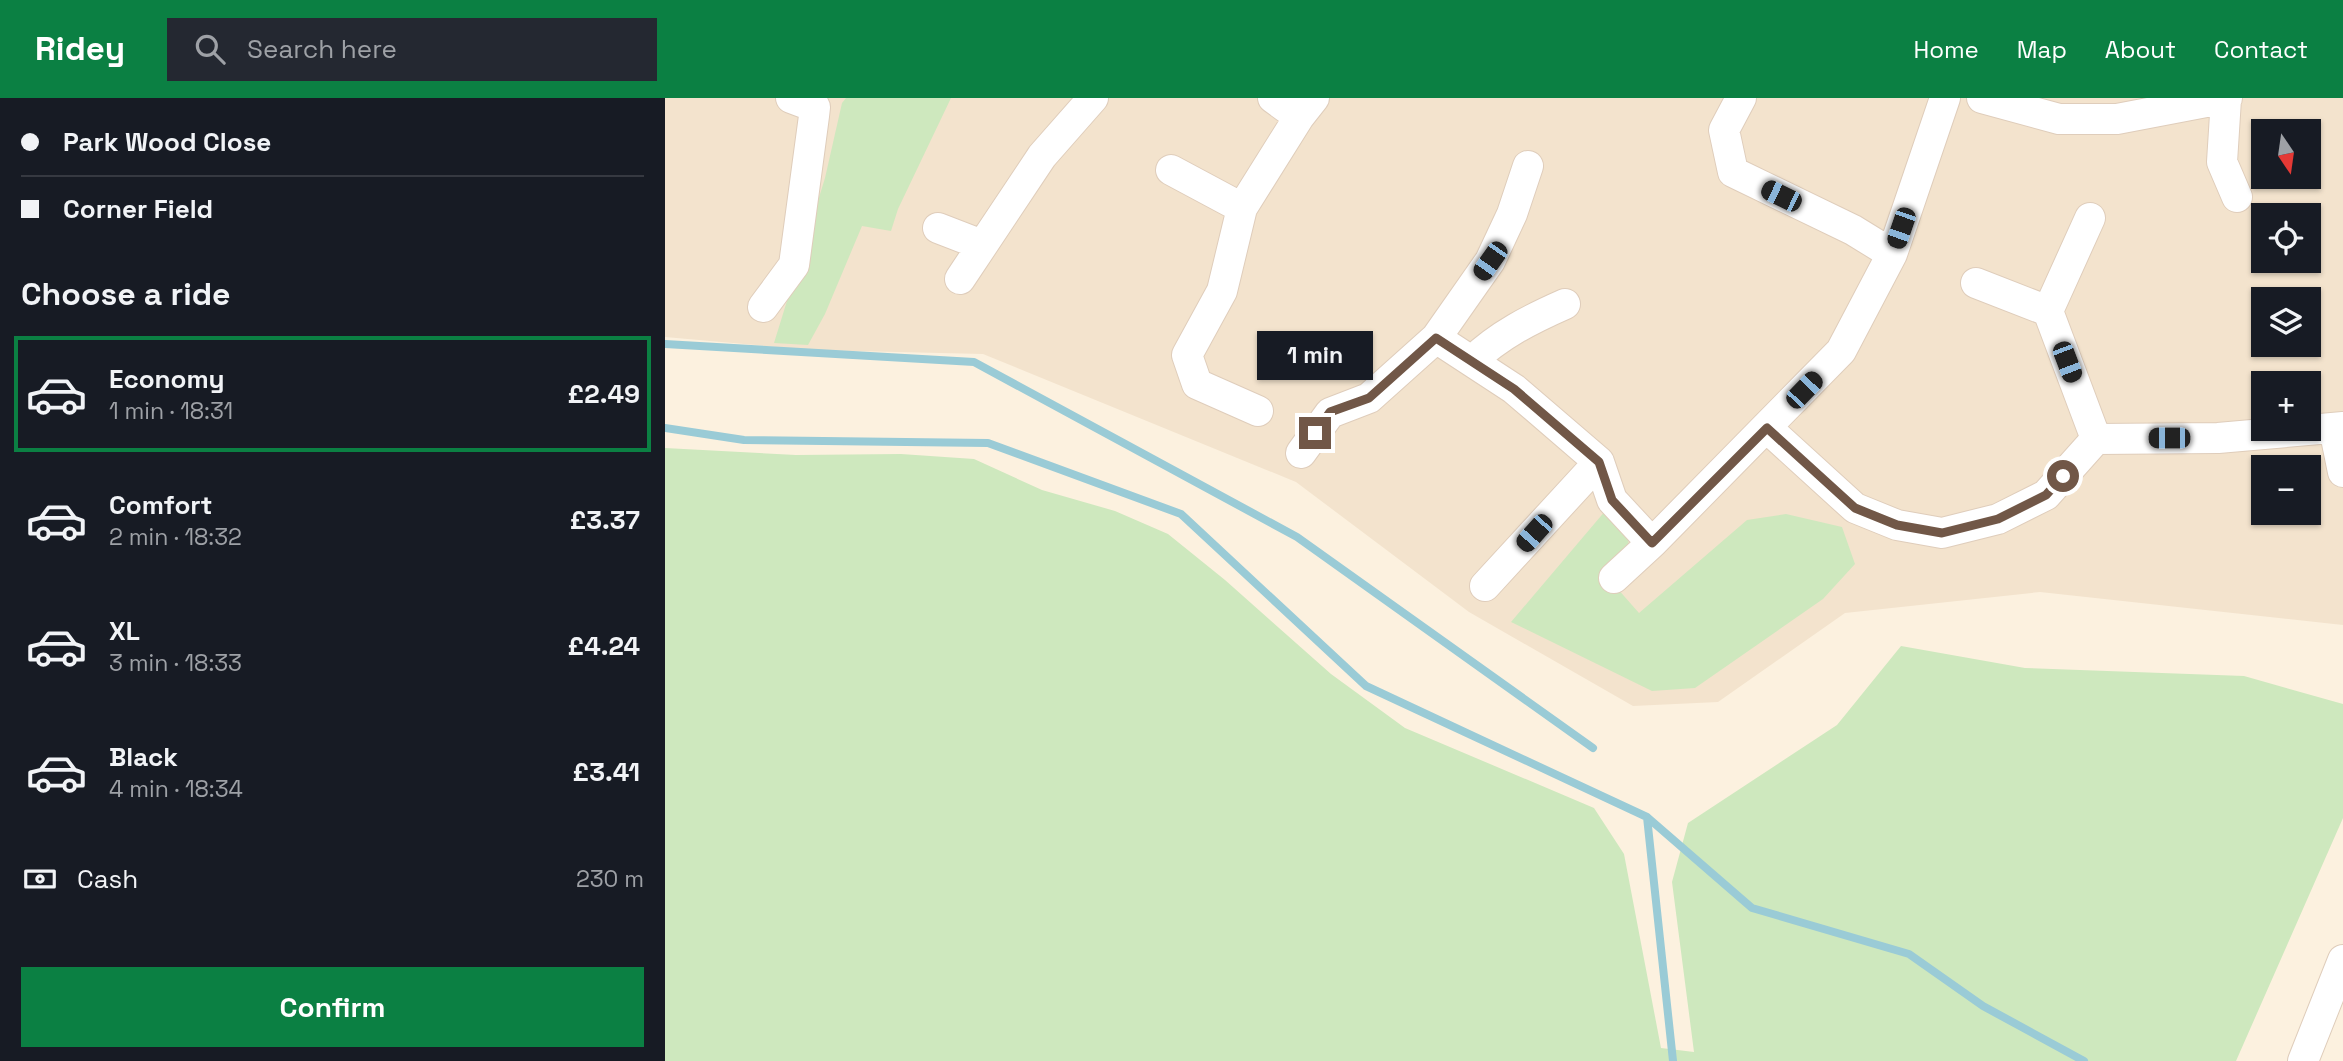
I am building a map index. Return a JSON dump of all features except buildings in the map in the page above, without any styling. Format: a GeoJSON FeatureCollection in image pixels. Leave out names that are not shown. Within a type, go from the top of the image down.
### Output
{"type":"FeatureCollection","features":[{"type":"Feature","properties":{"kind":"street"},"geometry":{"type":"LineString","coordinates":[[763,307],[794,265],[814,116],[815,107],[791,98]]}},
{"type":"Feature","properties":{"kind":"street"},"geometry":{"type":"LineString","coordinates":[[960,279],[1042,156],[1093,98]]}},
{"type":"Feature","properties":{"kind":"street"},"geometry":{"type":"LineString","coordinates":[[1258,411],[1198,384],[1187,355],[1222,291],[1243,208],[1306,107],[1273,98]]}},
{"type":"Feature","properties":{"kind":"street"},"geometry":{"type":"LineString","coordinates":[[1741,98],[1724,130],[1733,172],[1853,230],[1892,254]]}},
{"type":"Feature","properties":{"kind":"street"},"geometry":{"type":"LineString","coordinates":[[1614,578],[1767,428],[1841,351],[1892,254],[1945,98]]}},
{"type":"Feature","properties":{"kind":"street"},"geometry":{"type":"LineString","coordinates":[[1982,98],[2059,119],[2117,119],[2227,98],[2222,162],[2237,197]]}},
{"type":"Feature","properties":{"kind":"street"},"geometry":{"type":"LineString","coordinates":[[1301,453],[1330,412],[1369,398],[1436,338],[1490,261],[1512,214],[1528,166]]}},
{"type":"Feature","properties":{"kind":"street"},"geometry":{"type":"LineString","coordinates":[[1171,170],[1243,208]]}},
{"type":"Feature","properties":{"kind":"street"},"geometry":{"type":"LineString","coordinates":[[2090,218],[2048,311],[2096,439]]}},
{"type":"Feature","properties":{"kind":"street"},"geometry":{"type":"LineString","coordinates":[[938,228],[982,245]]}},
{"type":"Feature","properties":{"kind":"street"},"geometry":{"type":"LineString","coordinates":[[1976,283],[2048,311]]}},
{"type":"Feature","properties":{"kind":"street"},"geometry":{"type":"LineString","coordinates":[[1472,361],[1520,325],[1565,303]]}},
{"type":"Feature","properties":{"kind":"street"},"geometry":{"type":"LineString","coordinates":[[1436,338],[1514,389],[1599,462],[1612,500],[1652,543]]}},
{"type":"Feature","properties":{"kind":"street"},"geometry":{"type":"LineString","coordinates":[[1767,428],[1855,508],[1897,525],[1942,533],[1998,519],[2046,495],[2096,439],[2218,438],[2339,428],[2343,472]]}},
{"type":"Feature","properties":{"kind":"street"},"geometry":{"type":"LineString","coordinates":[[1485,586],[1599,462]]}},
{"type":"Feature","properties":{"kind":"street"},"geometry":{"type":"LineString","coordinates":[[2303,1061],[2343,960]]}},
{"type":"Feature","properties":{"kind":"shaded area"},"geometry":{"type":"Polygon","coordinates":[[[665,98],[2343,98],[2343,625],[2040,592],[1845,613],[1718,702],[1633,706],[1469,612],[1296,482],[983,354],[811,350],[665,337],[665,98]]]}},
{"type":"Feature","properties":{"kind":"green space"},"geometry":{"type":"Polygon","coordinates":[[[846,98],[951,98],[898,209],[891,231],[862,226],[825,314],[808,345],[774,343],[825,178],[842,103],[846,98]]]}},
{"type":"Feature","properties":{"kind":"green space"},"geometry":{"type":"Polygon","coordinates":[[[665,448],[796,455],[901,454],[974,459],[1042,490],[1115,511],[1168,534],[1225,580],[1331,674],[1405,728],[1594,808],[1624,854],[1661,1048],[1694,1052],[1672,882],[1688,823],[1837,725],[1901,646],[2025,668],[2244,676],[2343,704],[2343,818],[2236,1061],[665,1061],[665,448]]]}},
{"type":"Feature","properties":{"kind":"green space"},"geometry":{"type":"Polygon","coordinates":[[[1606,510],[1629,534],[1628,550],[1609,579],[1639,613],[1747,520],[1786,514],[1842,527],[1855,564],[1823,599],[1695,688],[1652,691],[1511,622],[1606,510]]]}},
{"type":"Feature","properties":{"kind":"waterway"},"geometry":{"type":"LineString","coordinates":[[665,344],[974,362],[1297,537],[1593,748]]}},
{"type":"Feature","properties":{"kind":"waterway"},"geometry":{"type":"LineString","coordinates":[[665,428],[744,440],[988,443],[1181,514],[1366,686],[1647,817],[1752,908],[1909,954],[1983,1006],[2084,1061]]}},
{"type":"Feature","properties":{"kind":"waterway"},"geometry":{"type":"LineString","coordinates":[[1647,817],[1673,1061]]}},
{"type":"Feature","properties":{"kind":"route"},"geometry":{"type":"LineString","coordinates":[[1315,433],[1330,412],[1369,398],[1436,338],[1514,389],[1599,462],[1612,500],[1652,543],[1767,428],[1855,508],[1897,525],[1942,533],[1998,519],[2046,495],[2063,476]]}}]}
